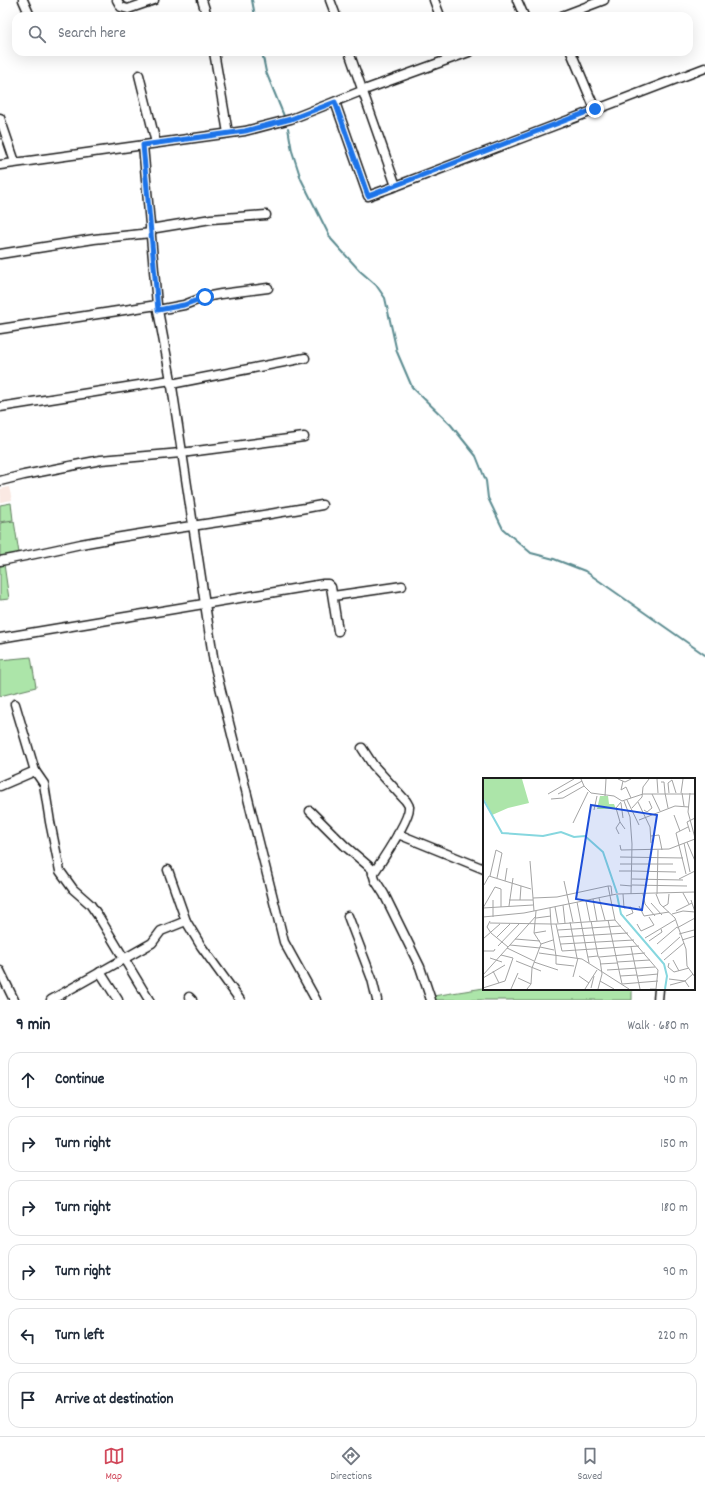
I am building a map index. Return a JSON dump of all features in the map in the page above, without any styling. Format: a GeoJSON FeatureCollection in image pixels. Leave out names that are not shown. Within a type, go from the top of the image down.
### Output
{"type":"FeatureCollection","features":[{"type":"Feature","properties":{"kind":"street"},"geometry":{"type":"LineString","coordinates":[[23,0],[28,12]]}},
{"type":"Feature","properties":{"kind":"street"},"geometry":{"type":"LineString","coordinates":[[117,0],[121,7],[128,9],[154,0]]}},
{"type":"Feature","properties":{"kind":"street"},"geometry":{"type":"LineString","coordinates":[[202,0],[206,12]]}},
{"type":"Feature","properties":{"kind":"street"},"geometry":{"type":"LineString","coordinates":[[330,0],[334,12]]}},
{"type":"Feature","properties":{"kind":"street"},"geometry":{"type":"LineString","coordinates":[[434,0],[438,12]]}},
{"type":"Feature","properties":{"kind":"street"},"geometry":{"type":"LineString","coordinates":[[518,0],[522,12]]}},
{"type":"Feature","properties":{"kind":"street"},"geometry":{"type":"LineString","coordinates":[[572,12],[600,1]]}},
{"type":"Feature","properties":{"kind":"street"},"geometry":{"type":"LineString","coordinates":[[215,56],[228,133]]}},
{"type":"Feature","properties":{"kind":"street"},"geometry":{"type":"LineString","coordinates":[[351,56],[364,90],[396,186]]}},
{"type":"Feature","properties":{"kind":"street"},"geometry":{"type":"LineString","coordinates":[[0,165],[245,131],[291,119],[455,56]]}},
{"type":"Feature","properties":{"kind":"street"},"geometry":{"type":"LineString","coordinates":[[573,56],[595,109]]}},
{"type":"Feature","properties":{"kind":"street"},"geometry":{"type":"LineString","coordinates":[[335,102],[368,196],[705,68]]}},
{"type":"Feature","properties":{"kind":"street"},"geometry":{"type":"LineString","coordinates":[[139,75],[156,143]]}},
{"type":"Feature","properties":{"kind":"street"},"geometry":{"type":"LineString","coordinates":[[0,118],[15,162]]}},
{"type":"Feature","properties":{"kind":"street"},"geometry":{"type":"LineString","coordinates":[[143,145],[158,307],[214,663],[284,942],[316,1000]]}},
{"type":"Feature","properties":{"kind":"street"},"geometry":{"type":"LineString","coordinates":[[0,254],[150,231],[211,219],[266,215]]}},
{"type":"Feature","properties":{"kind":"street"},"geometry":{"type":"LineString","coordinates":[[0,329],[158,307],[184,305],[213,296],[268,288]]}},
{"type":"Feature","properties":{"kind":"street"},"geometry":{"type":"LineString","coordinates":[[0,407],[171,382],[305,358]]}},
{"type":"Feature","properties":{"kind":"street"},"geometry":{"type":"LineString","coordinates":[[0,481],[24,474],[101,460],[182,453],[304,437]]}},
{"type":"Feature","properties":{"kind":"street"},"geometry":{"type":"LineString","coordinates":[[0,561],[26,557],[81,544],[256,517],[322,505]]}},
{"type":"Feature","properties":{"kind":"street"},"geometry":{"type":"LineString","coordinates":[[0,638],[323,584],[328,584],[331,587],[338,631]]}},
{"type":"Feature","properties":{"kind":"street"},"geometry":{"type":"LineString","coordinates":[[333,596],[402,586]]}},
{"type":"Feature","properties":{"kind":"street"},"geometry":{"type":"LineString","coordinates":[[15,704],[35,771],[44,784],[60,871],[73,889],[90,904],[99,917],[149,1000]]}},
{"type":"Feature","properties":{"kind":"street"},"geometry":{"type":"LineString","coordinates":[[362,748],[373,765],[406,801],[409,807],[408,814],[398,834],[373,874]]}},
{"type":"Feature","properties":{"kind":"street"},"geometry":{"type":"LineString","coordinates":[[0,786],[35,771]]}},
{"type":"Feature","properties":{"kind":"street"},"geometry":{"type":"LineString","coordinates":[[310,811],[345,846],[369,866],[420,966],[431,1000]]}},
{"type":"Feature","properties":{"kind":"street"},"geometry":{"type":"LineString","coordinates":[[398,834],[483,869]]}},
{"type":"Feature","properties":{"kind":"street"},"geometry":{"type":"LineString","coordinates":[[168,870],[186,921],[201,946],[240,1000]]}},
{"type":"Feature","properties":{"kind":"street"},"geometry":{"type":"LineString","coordinates":[[348,916],[372,979],[378,1000]]}},
{"type":"Feature","properties":{"kind":"street"},"geometry":{"type":"LineString","coordinates":[[51,1000],[152,943],[161,931],[186,921]]}},
{"type":"Feature","properties":{"kind":"street"},"geometry":{"type":"LineString","coordinates":[[0,971],[14,1000]]}},
{"type":"Feature","properties":{"kind":"street"},"geometry":{"type":"LineString","coordinates":[[100,972],[118,1000]]}},
{"type":"Feature","properties":{"kind":"street"},"geometry":{"type":"LineString","coordinates":[[658,1000],[659,990]]}},
{"type":"Feature","properties":{"kind":"shaded area"},"geometry":{"type":"Polygon","coordinates":[[[9,487],[12,500],[1,502],[0,489],[9,487]]]}},
{"type":"Feature","properties":{"kind":"green space"},"geometry":{"type":"Polygon","coordinates":[[[11,503],[13,520],[0,522],[0,505],[11,503]]]}},
{"type":"Feature","properties":{"kind":"green space"},"geometry":{"type":"Polygon","coordinates":[[[14,521],[19,553],[0,557],[0,523],[14,521]]]}},
{"type":"Feature","properties":{"kind":"green space"},"geometry":{"type":"Polygon","coordinates":[[[4,564],[9,599],[0,600],[0,565],[4,564]]]}},
{"type":"Feature","properties":{"kind":"green space"},"geometry":{"type":"Polygon","coordinates":[[[31,657],[36,687],[0,696],[0,660],[31,657]]]}},
{"type":"Feature","properties":{"kind":"green space"},"geometry":{"type":"Polygon","coordinates":[[[483,988],[483,990],[632,990],[632,1000],[435,1000],[433,996],[483,988]]]}},
{"type":"Feature","properties":{"kind":"waterway"},"geometry":{"type":"LineString","coordinates":[[252,0],[254,12]]}},
{"type":"Feature","properties":{"kind":"waterway"},"geometry":{"type":"LineString","coordinates":[[263,56],[266,72],[284,116]]}},
{"type":"Feature","properties":{"kind":"waterway"},"geometry":{"type":"LineString","coordinates":[[288,128],[292,151],[301,179],[331,239],[360,271],[376,285],[385,298],[397,352],[412,387],[451,425],[476,456],[486,481],[488,498],[503,529],[531,553],[554,559],[585,571],[705,655]]}},
{"type":"Feature","properties":{"kind":"route"},"geometry":{"type":"LineString","coordinates":[[205,297],[184,305],[158,310],[143,145],[245,131],[291,119],[335,102],[368,196],[523,138],[595,109]]}}]}
